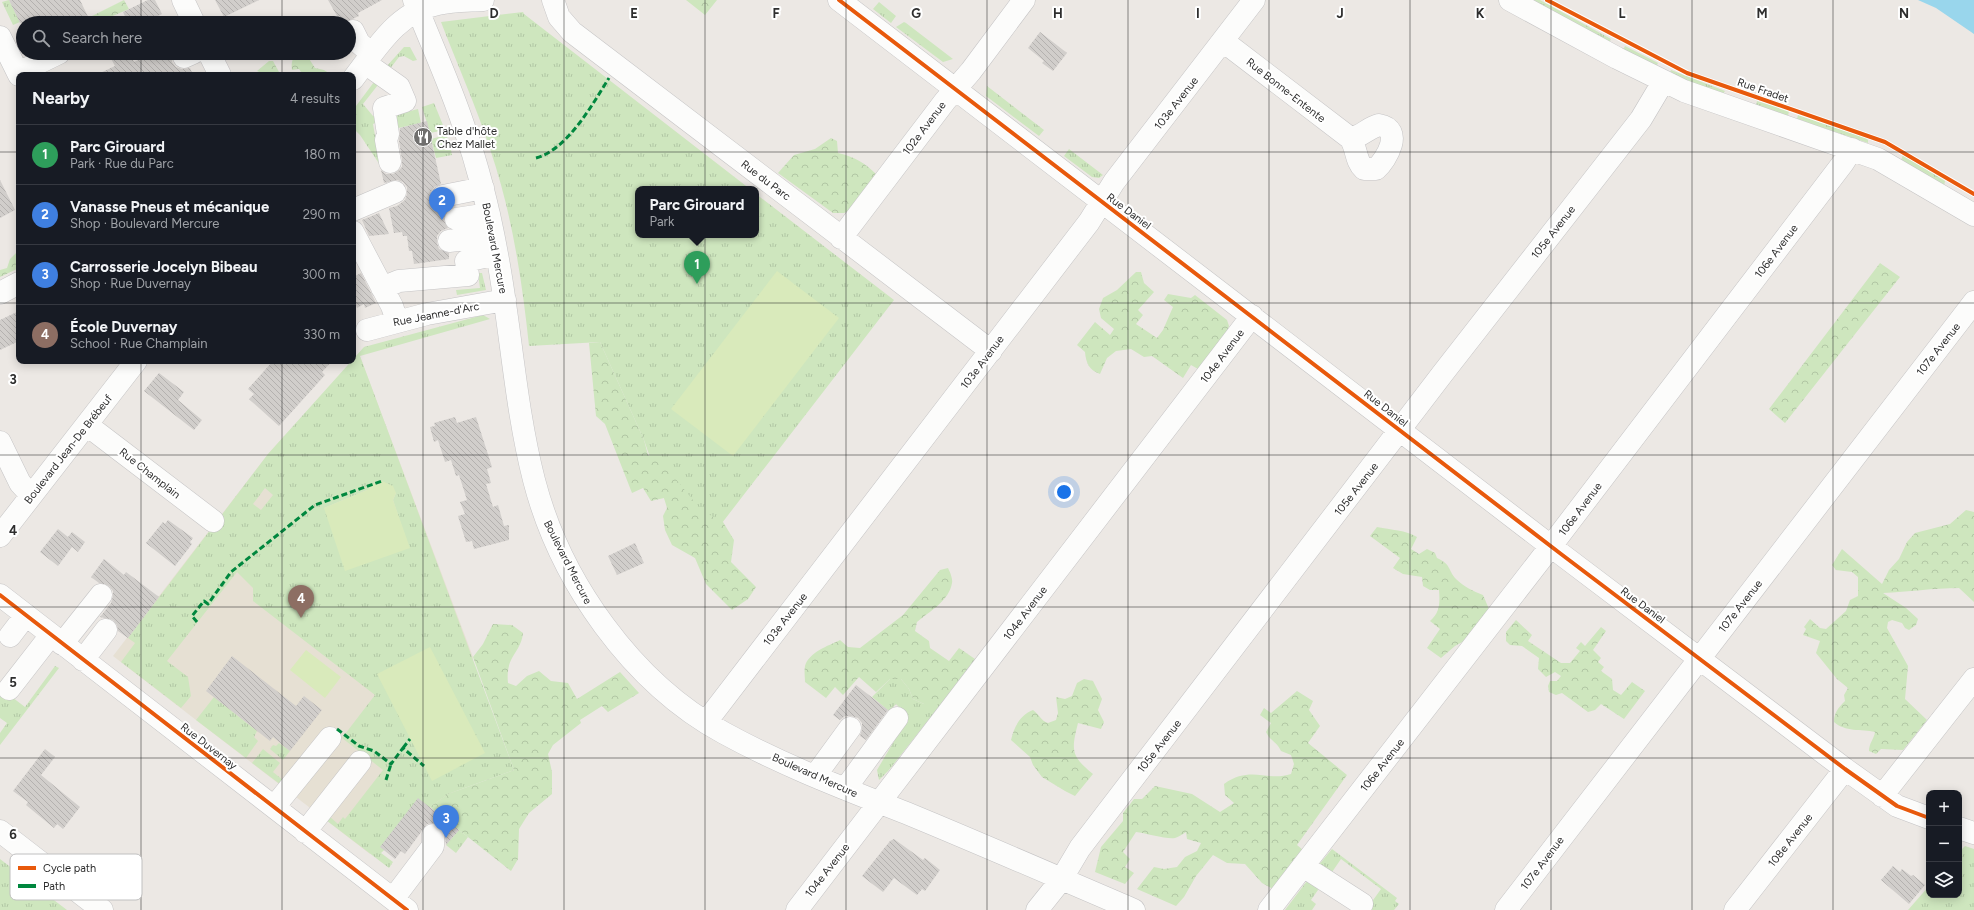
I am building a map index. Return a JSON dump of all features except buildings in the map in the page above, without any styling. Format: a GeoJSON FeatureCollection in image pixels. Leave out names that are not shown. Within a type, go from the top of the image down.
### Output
{"type":"FeatureCollection","features":[{"type":"Feature","properties":{"kind":"street"},"geometry":{"type":"LineString","coordinates":[[183,0],[191,16]]}},
{"type":"Feature","properties":{"kind":"street"},"geometry":{"type":"LineString","coordinates":[[363,66],[399,22],[416,6],[483,0]]}},
{"type":"Feature","properties":{"kind":"street","name":"Rue du Parc"},"geometry":{"type":"LineString","coordinates":[[553,0],[559,17],[572,32],[991,351]]}},
{"type":"Feature","properties":{"kind":"street","name":"Rue Daniel"},"geometry":{"type":"LineString","coordinates":[[840,0],[1400,431],[1845,769],[1897,806],[1926,817]]}},
{"type":"Feature","properties":{"kind":"street","name":"102e Avenue"},"geometry":{"type":"LineString","coordinates":[[841,238],[1024,0]]}},
{"type":"Feature","properties":{"kind":"street","name":"103e Avenue"},"geometry":{"type":"LineString","coordinates":[[706,722],[1094,216],[1114,182],[1254,0]]}},
{"type":"Feature","properties":{"kind":"street"},"geometry":{"type":"LineString","coordinates":[[1510,0],[1663,82],[1699,98],[1852,149],[1886,163],[1974,215]]}},
{"type":"Feature","properties":{"kind":"street","name":"Boulevard Mercure"},"geometry":{"type":"LineString","coordinates":[[416,6],[463,124],[483,188],[506,300],[524,432],[533,478],[544,514],[556,543],[578,588],[605,628],[652,679],[706,722],[723,732],[845,789],[1134,910]]}},
{"type":"Feature","properties":{"kind":"street"},"geometry":{"type":"LineString","coordinates":[[0,37],[18,72]]}},
{"type":"Feature","properties":{"kind":"street"},"geometry":{"type":"LineString","coordinates":[[356,37],[359,43],[363,66],[399,87],[405,101],[384,108],[388,134],[386,140],[390,162]]}},
{"type":"Feature","properties":{"kind":"street","name":"Rue Bonne-Entente"},"geometry":{"type":"LineString","coordinates":[[1223,41],[1350,138]]}},
{"type":"Feature","properties":{"kind":"street"},"geometry":{"type":"LineString","coordinates":[[23,72],[46,60]]}},
{"type":"Feature","properties":{"kind":"street"},"geometry":{"type":"LineString","coordinates":[[212,60],[218,72]]}},
{"type":"Feature","properties":{"kind":"street","name":"105e Avenue"},"geometry":{"type":"LineString","coordinates":[[1037,910],[1061,880],[1080,848],[1452,361],[1641,119],[1663,82]]}},
{"type":"Feature","properties":{"kind":"street","name":"106e Avenue"},"geometry":{"type":"LineString","coordinates":[[1269,910],[1844,164],[1852,149]]}},
{"type":"Feature","properties":{"kind":"street"},"geometry":{"type":"LineString","coordinates":[[444,196],[483,188]]}},
{"type":"Feature","properties":{"kind":"street"},"geometry":{"type":"LineString","coordinates":[[356,228],[395,192]]}},
{"type":"Feature","properties":{"kind":"street"},"geometry":{"type":"LineString","coordinates":[[456,219],[489,214]]}},
{"type":"Feature","properties":{"kind":"street"},"geometry":{"type":"LineString","coordinates":[[356,231],[382,288],[392,306],[397,321]]}},
{"type":"Feature","properties":{"kind":"street"},"geometry":{"type":"LineString","coordinates":[[449,241],[495,245]]}},
{"type":"Feature","properties":{"kind":"street"},"geometry":{"type":"LineString","coordinates":[[382,288],[399,281],[468,275],[466,261],[495,245]]}},
{"type":"Feature","properties":{"kind":"street"},"geometry":{"type":"LineString","coordinates":[[0,293],[16,285]]}},
{"type":"Feature","properties":{"kind":"street","name":"Rue Jeanne-d'Arc"},"geometry":{"type":"LineString","coordinates":[[367,330],[427,314],[506,300]]}},
{"type":"Feature","properties":{"kind":"street","name":"107e Avenue"},"geometry":{"type":"LineString","coordinates":[[1506,910],[1974,302]]}},
{"type":"Feature","properties":{"kind":"street","name":"104e Avenue"},"geometry":{"type":"LineString","coordinates":[[796,910],[1252,316]]}},
{"type":"Feature","properties":{"kind":"street","name":"Boulevard Jean-De Brébeuf"},"geometry":{"type":"LineString","coordinates":[[0,536],[134,364]]}},
{"type":"Feature","properties":{"kind":"street","name":"Rue Champlain"},"geometry":{"type":"LineString","coordinates":[[87,425],[213,521]]}},
{"type":"Feature","properties":{"kind":"street"},"geometry":{"type":"LineString","coordinates":[[0,442],[19,482],[31,495]]}},
{"type":"Feature","properties":{"kind":"street","name":"Rue Duvernay"},"geometry":{"type":"LineString","coordinates":[[0,595],[400,904]]}},
{"type":"Feature","properties":{"kind":"street"},"geometry":{"type":"LineString","coordinates":[[9,689],[101,595]]}},
{"type":"Feature","properties":{"kind":"street"},"geometry":{"type":"LineString","coordinates":[[10,636],[26,615]]}},
{"type":"Feature","properties":{"kind":"street"},"geometry":{"type":"LineString","coordinates":[[83,660],[106,630]]}},
{"type":"Feature","properties":{"kind":"street"},"geometry":{"type":"LineString","coordinates":[[1882,796],[1974,679]]}},
{"type":"Feature","properties":{"kind":"street"},"geometry":{"type":"LineString","coordinates":[[845,789],[897,718]]}},
{"type":"Feature","properties":{"kind":"street"},"geometry":{"type":"LineString","coordinates":[[815,776],[845,735],[865,761]]}},
{"type":"Feature","properties":{"kind":"street"},"geometry":{"type":"LineString","coordinates":[[274,808],[330,738]]}},
{"type":"Feature","properties":{"kind":"street"},"geometry":{"type":"LineString","coordinates":[[305,832],[360,762]]}},
{"type":"Feature","properties":{"kind":"street","name":"108e Avenue"},"geometry":{"type":"LineString","coordinates":[[1739,909],[1845,769]]}},
{"type":"Feature","properties":{"kind":"street"},"geometry":{"type":"LineString","coordinates":[[1962,829],[1974,833]]}},
{"type":"Feature","properties":{"kind":"street"},"geometry":{"type":"LineString","coordinates":[[0,831],[30,854]]}},
{"type":"Feature","properties":{"kind":"street"},"geometry":{"type":"LineString","coordinates":[[400,904],[433,846],[433,835]]}},
{"type":"Feature","properties":{"kind":"street"},"geometry":{"type":"LineString","coordinates":[[1303,866],[1362,904]]}},
{"type":"Feature","properties":{"kind":"street"},"geometry":{"type":"LineString","coordinates":[[89,900],[102,910]]}},
{"type":"Feature","properties":{"kind":"shaded area"},"geometry":{"type":"Polygon","coordinates":[[[359,354],[473,657],[452,824],[418,798],[370,854],[113,656],[268,454],[350,364],[356,364],[356,357],[359,354]]]}},
{"type":"Feature","properties":{"kind":"green space"},"geometry":{"type":"Polygon","coordinates":[[[9,0],[17,16],[16,24],[13,25],[2,2],[9,0]]]}},
{"type":"Feature","properties":{"kind":"green space"},"geometry":{"type":"Polygon","coordinates":[[[124,0],[129,9],[113,16],[92,16],[124,0]]]}},
{"type":"Feature","properties":{"kind":"green space"},"geometry":{"type":"Polygon","coordinates":[[[686,0],[717,0],[705,15],[686,0]]]}},
{"type":"Feature","properties":{"kind":"green space"},"geometry":{"type":"Polygon","coordinates":[[[1531,0],[1540,0],[1611,39],[1609,43],[1531,0]]]}},
{"type":"Feature","properties":{"kind":"green space"},"geometry":{"type":"Polygon","coordinates":[[[879,2],[896,16],[891,23],[873,9],[879,2]]]}},
{"type":"Feature","properties":{"kind":"green space"},"geometry":{"type":"Polygon","coordinates":[[[523,12],[746,186],[635,186],[635,238],[759,238],[759,196],[894,300],[695,558],[664,498],[644,440],[600,342],[529,346],[515,247],[498,173],[473,101],[441,22],[523,12]]]}},
{"type":"Feature","properties":{"kind":"green space"},"geometry":{"type":"Polygon","coordinates":[[[904,22],[953,59],[943,62],[896,27],[904,22]]]}},
{"type":"Feature","properties":{"kind":"green space"},"geometry":{"type":"Polygon","coordinates":[[[1625,46],[1658,63],[1656,67],[1623,50],[1625,46]]]}},
{"type":"Feature","properties":{"kind":"green space"},"geometry":{"type":"Polygon","coordinates":[[[404,47],[410,47],[417,60],[413,61],[404,56],[399,57],[389,70],[386,67],[404,47]]]}},
{"type":"Feature","properties":{"kind":"green space"},"geometry":{"type":"Polygon","coordinates":[[[310,60],[315,68],[327,72],[301,72],[299,69],[292,70],[292,61],[310,60]]]}},
{"type":"Feature","properties":{"kind":"green space"},"geometry":{"type":"Polygon","coordinates":[[[269,61],[273,61],[279,72],[259,72],[257,71],[269,61]]]}},
{"type":"Feature","properties":{"kind":"green space"},"geometry":{"type":"Polygon","coordinates":[[[1671,70],[1725,91],[1723,94],[1707,89],[1670,73],[1671,70]]]}},
{"type":"Feature","properties":{"kind":"green space"},"geometry":{"type":"Polygon","coordinates":[[[377,78],[381,81],[363,104],[373,116],[381,118],[382,120],[373,124],[380,165],[356,131],[356,106],[377,78]]]}},
{"type":"Feature","properties":{"kind":"green space"},"geometry":{"type":"Polygon","coordinates":[[[987,86],[1044,130],[1039,136],[986,96],[987,86]]]}},
{"type":"Feature","properties":{"kind":"green space"},"geometry":{"type":"Polygon","coordinates":[[[1757,101],[1789,111],[1788,116],[1756,105],[1757,101]]]}},
{"type":"Feature","properties":{"kind":"green space"},"geometry":{"type":"Polygon","coordinates":[[[434,103],[445,130],[430,133],[422,107],[434,103]]]}},
{"type":"Feature","properties":{"kind":"green space"},"geometry":{"type":"Polygon","coordinates":[[[418,109],[421,123],[394,129],[391,116],[418,109]]]}},
{"type":"Feature","properties":{"kind":"green space"},"geometry":{"type":"Polygon","coordinates":[[[1798,115],[1866,138],[1868,143],[1797,119],[1798,115]]]}},
{"type":"Feature","properties":{"kind":"green space"},"geometry":{"type":"Polygon","coordinates":[[[446,135],[448,139],[443,141],[445,150],[451,150],[452,155],[436,158],[431,139],[446,135]]]}},
{"type":"Feature","properties":{"kind":"green space"},"geometry":{"type":"Polygon","coordinates":[[[831,138],[837,141],[838,153],[850,156],[859,161],[877,175],[851,210],[844,213],[833,213],[778,173],[794,155],[815,149],[831,138]]]}},
{"type":"Feature","properties":{"kind":"green space"},"geometry":{"type":"Polygon","coordinates":[[[1069,149],[1103,175],[1099,178],[1092,177],[1064,156],[1069,149]]]}},
{"type":"Feature","properties":{"kind":"green space"},"geometry":{"type":"Polygon","coordinates":[[[1903,155],[1945,181],[1944,186],[1901,160],[1903,155]]]}},
{"type":"Feature","properties":{"kind":"green space"},"geometry":{"type":"Polygon","coordinates":[[[16,253],[16,269],[0,277],[0,270],[7,268],[10,259],[16,253]]]}},
{"type":"Feature","properties":{"kind":"green space"},"geometry":{"type":"Polygon","coordinates":[[[1880,263],[1900,277],[1785,423],[1769,409],[1880,263]]]}},
{"type":"Feature","properties":{"kind":"green space"},"geometry":{"type":"Polygon","coordinates":[[[777,271],[839,318],[733,456],[671,409],[777,271]]]}},
{"type":"Feature","properties":{"kind":"green space"},"geometry":{"type":"Polygon","coordinates":[[[1136,272],[1141,272],[1144,283],[1154,292],[1138,310],[1143,315],[1136,324],[1157,338],[1163,330],[1173,307],[1164,300],[1168,294],[1191,298],[1195,295],[1227,320],[1229,326],[1226,333],[1198,369],[1191,365],[1183,378],[1152,356],[1144,357],[1131,349],[1116,351],[1107,358],[1100,374],[1093,370],[1087,363],[1085,352],[1077,345],[1095,322],[1110,335],[1114,329],[1101,318],[1099,309],[1103,298],[1117,290],[1136,272]]]}},
{"type":"Feature","properties":{"kind":"green space"},"geometry":{"type":"Polygon","coordinates":[[[478,273],[482,273],[486,290],[457,295],[456,290],[480,288],[478,273]]]}},
{"type":"Feature","properties":{"kind":"green space"},"geometry":{"type":"Polygon","coordinates":[[[483,315],[490,319],[360,356],[514,770],[448,794],[430,807],[381,853],[393,862],[389,868],[326,820],[329,816],[338,824],[343,817],[345,819],[383,770],[342,738],[375,695],[253,601],[253,588],[237,572],[167,661],[188,677],[191,696],[181,708],[121,662],[135,643],[128,638],[268,454],[349,364],[356,364],[356,356],[364,347],[483,315]],[[265,488],[253,504],[261,510],[273,495],[265,488]],[[367,490],[324,508],[409,548],[393,500],[396,493],[367,490]]]}},
{"type":"Feature","properties":{"kind":"green space"},"geometry":{"type":"Polygon","coordinates":[[[600,342],[644,440],[648,455],[661,461],[701,510],[723,522],[734,540],[731,562],[756,587],[748,599],[732,610],[706,584],[695,558],[672,545],[665,530],[663,516],[667,508],[664,498],[651,501],[643,488],[632,493],[605,424],[596,416],[589,343],[600,342]]]}},
{"type":"Feature","properties":{"kind":"green space"},"geometry":{"type":"Polygon","coordinates":[[[382,481],[393,486],[396,493],[393,500],[410,548],[345,571],[324,508],[367,490],[373,484],[382,481]]]}},
{"type":"Feature","properties":{"kind":"green space"},"geometry":{"type":"Polygon","coordinates":[[[1966,510],[1974,512],[1974,602],[1959,588],[1883,593],[1906,608],[1918,619],[1916,625],[1909,630],[1905,628],[1902,623],[1892,620],[1888,622],[1887,628],[1908,666],[1905,699],[1927,720],[1903,750],[1881,749],[1876,754],[1869,751],[1875,732],[1848,729],[1834,722],[1837,711],[1845,701],[1844,695],[1848,688],[1837,679],[1816,653],[1820,641],[1803,635],[1806,629],[1804,627],[1810,619],[1820,628],[1826,629],[1846,611],[1850,600],[1858,596],[1858,577],[1852,572],[1836,570],[1832,565],[1842,549],[1882,584],[1889,570],[1899,559],[1907,542],[1915,533],[1950,524],[1966,510]]]}},
{"type":"Feature","properties":{"kind":"green space"},"geometry":{"type":"Polygon","coordinates":[[[1377,527],[1403,532],[1417,537],[1411,549],[1419,554],[1427,549],[1435,553],[1437,558],[1447,565],[1453,576],[1459,582],[1483,595],[1489,609],[1464,641],[1455,646],[1441,658],[1427,648],[1440,629],[1430,621],[1438,611],[1439,590],[1430,590],[1423,586],[1422,577],[1403,574],[1393,568],[1400,558],[1370,536],[1377,527]]]}},
{"type":"Feature","properties":{"kind":"green space"},"geometry":{"type":"Polygon","coordinates":[[[948,568],[952,583],[947,595],[938,605],[917,622],[915,631],[929,641],[930,648],[949,661],[959,648],[975,659],[941,704],[924,704],[913,699],[909,689],[901,679],[890,679],[876,692],[859,677],[843,695],[835,687],[826,698],[805,682],[805,666],[810,657],[815,653],[840,640],[848,647],[860,648],[903,615],[940,570],[948,568]]]}},
{"type":"Feature","properties":{"kind":"green space"},"geometry":{"type":"Polygon","coordinates":[[[1516,620],[1532,635],[1528,641],[1561,663],[1570,663],[1580,651],[1576,648],[1581,642],[1585,646],[1601,627],[1606,631],[1593,650],[1601,658],[1598,662],[1604,667],[1601,671],[1612,679],[1613,690],[1621,695],[1632,682],[1645,691],[1624,719],[1601,704],[1595,710],[1588,712],[1562,693],[1556,695],[1549,692],[1548,686],[1550,681],[1557,681],[1561,676],[1555,672],[1546,677],[1538,669],[1539,658],[1522,646],[1510,645],[1506,641],[1506,632],[1516,620]]]}},
{"type":"Feature","properties":{"kind":"green space"},"geometry":{"type":"Polygon","coordinates":[[[493,624],[512,625],[523,633],[522,640],[509,667],[508,683],[516,686],[527,676],[539,671],[551,681],[568,683],[577,699],[620,672],[639,693],[608,712],[602,706],[580,720],[581,723],[553,745],[548,754],[552,772],[552,794],[529,813],[519,829],[518,859],[511,871],[430,807],[448,794],[514,770],[473,657],[483,644],[493,624]]]}},
{"type":"Feature","properties":{"kind":"green space"},"geometry":{"type":"Polygon","coordinates":[[[430,647],[485,753],[432,781],[377,674],[430,647]]]}},
{"type":"Feature","properties":{"kind":"green space"},"geometry":{"type":"Polygon","coordinates":[[[306,650],[341,677],[325,698],[290,670],[306,650]]]}},
{"type":"Feature","properties":{"kind":"green space"},"geometry":{"type":"Polygon","coordinates":[[[55,666],[59,668],[0,745],[0,733],[7,723],[0,718],[0,688],[25,707],[55,666]]]}},
{"type":"Feature","properties":{"kind":"green space"},"geometry":{"type":"Polygon","coordinates":[[[890,679],[901,679],[909,689],[913,699],[924,704],[941,704],[889,770],[879,780],[877,770],[903,726],[903,720],[908,716],[896,704],[889,711],[872,697],[890,679]]]}},
{"type":"Feature","properties":{"kind":"green space"},"geometry":{"type":"Polygon","coordinates":[[[1084,679],[1093,681],[1102,699],[1098,710],[1104,722],[1101,729],[1078,723],[1074,740],[1075,752],[1080,762],[1093,774],[1075,796],[1042,777],[1033,765],[1030,757],[1011,740],[1018,722],[1028,712],[1033,710],[1048,723],[1056,720],[1058,713],[1056,697],[1065,699],[1072,696],[1077,683],[1084,679]]]}},
{"type":"Feature","properties":{"kind":"green space"},"geometry":{"type":"Polygon","coordinates":[[[1297,691],[1313,701],[1309,710],[1320,726],[1308,743],[1347,775],[1297,845],[1303,850],[1273,889],[1262,883],[1245,864],[1227,863],[1213,855],[1196,876],[1184,897],[1176,906],[1137,889],[1154,867],[1164,869],[1177,867],[1185,857],[1197,851],[1201,843],[1187,839],[1186,832],[1176,838],[1172,838],[1136,832],[1123,852],[1130,859],[1125,867],[1134,873],[1125,884],[1095,872],[1101,847],[1123,821],[1123,813],[1134,799],[1142,799],[1155,786],[1192,794],[1220,812],[1234,803],[1225,795],[1224,784],[1234,778],[1251,775],[1282,776],[1291,774],[1294,764],[1291,755],[1281,751],[1269,738],[1266,732],[1271,723],[1260,715],[1264,708],[1271,713],[1297,691]]]}},
{"type":"Feature","properties":{"kind":"green space"},"geometry":{"type":"Polygon","coordinates":[[[214,697],[257,731],[254,737],[258,741],[246,758],[196,720],[214,697]]]}},
{"type":"Feature","properties":{"kind":"green space"},"geometry":{"type":"Polygon","coordinates":[[[279,743],[290,751],[283,760],[270,749],[273,745],[276,746],[279,743]]]}},
{"type":"Feature","properties":{"kind":"green space"},"geometry":{"type":"Polygon","coordinates":[[[263,749],[280,763],[273,772],[284,781],[281,785],[252,763],[263,749]]]}},
{"type":"Feature","properties":{"kind":"green space"},"geometry":{"type":"Polygon","coordinates":[[[459,830],[468,837],[456,853],[446,845],[459,830]]]}},
{"type":"Feature","properties":{"kind":"green space"},"geometry":{"type":"Polygon","coordinates":[[[1965,846],[1974,849],[1974,910],[1908,910],[1926,889],[1926,898],[1962,898],[1962,849],[1965,846]]]}},
{"type":"Feature","properties":{"kind":"green space"},"geometry":{"type":"Polygon","coordinates":[[[1332,849],[1397,898],[1395,901],[1399,904],[1394,910],[1366,910],[1381,889],[1341,859],[1330,875],[1317,867],[1332,849]]]}},
{"type":"Feature","properties":{"kind":"green space"},"geometry":{"type":"Polygon","coordinates":[[[0,859],[10,867],[10,900],[54,900],[67,910],[0,910],[0,859]]]}},
{"type":"Feature","properties":{"kind":"green space"},"geometry":{"type":"Polygon","coordinates":[[[1307,881],[1317,885],[1318,890],[1311,900],[1316,904],[1312,910],[1285,910],[1307,881]]]}},
{"type":"Feature","properties":{"kind":"water"},"geometry":{"type":"Polygon","coordinates":[[[1918,0],[1974,0],[1974,34],[1936,8],[1918,0]]]}},
{"type":"Feature","properties":{"kind":"marked path"},"geometry":{"type":"LineString","coordinates":[[536,158],[559,146],[569,136],[587,113],[609,78]]}},
{"type":"Feature","properties":{"kind":"marked path"},"geometry":{"type":"LineString","coordinates":[[197,622],[192,616],[204,601],[208,604],[231,572],[315,505],[382,481]]}},
{"type":"Feature","properties":{"kind":"marked path"},"geometry":{"type":"LineString","coordinates":[[337,729],[359,746],[374,751],[391,764],[403,748],[424,766]]}},
{"type":"Feature","properties":{"kind":"marked path"},"geometry":{"type":"LineString","coordinates":[[403,748],[410,739]]}},
{"type":"Feature","properties":{"kind":"marked path"},"geometry":{"type":"LineString","coordinates":[[386,780],[391,764]]}},
{"type":"Feature","properties":{"kind":"cycle path"},"geometry":{"type":"LineString","coordinates":[[839,0],[1561,554],[1845,769],[1897,806],[1926,817]]}},
{"type":"Feature","properties":{"kind":"cycle path","name":"Rue Fradet"},"geometry":{"type":"LineString","coordinates":[[1547,0],[1687,73],[1885,142],[1974,194]]}},
{"type":"Feature","properties":{"kind":"cycle path"},"geometry":{"type":"LineString","coordinates":[[0,595],[407,910]]}},
{"type":"Feature","properties":{"kind":"place","name":"Table d'hôte Chez Mallet"},"geometry":{"type":"Point","coordinates":[423,137]}},
{"type":"Feature","properties":{"kind":"place","name":"Vanasse Pneus et mécanique"},"geometry":{"type":"Point","coordinates":[442,220]}},
{"type":"Feature","properties":{"kind":"place","name":"Parc Girouard"},"geometry":{"type":"Point","coordinates":[697,284]}},
{"type":"Feature","properties":{"kind":"place","name":"École Duvernay"},"geometry":{"type":"Point","coordinates":[301,618]}},
{"type":"Feature","properties":{"kind":"place","name":"Carrosserie Jocelyn Bibeau"},"geometry":{"type":"Point","coordinates":[446,838]}}]}
